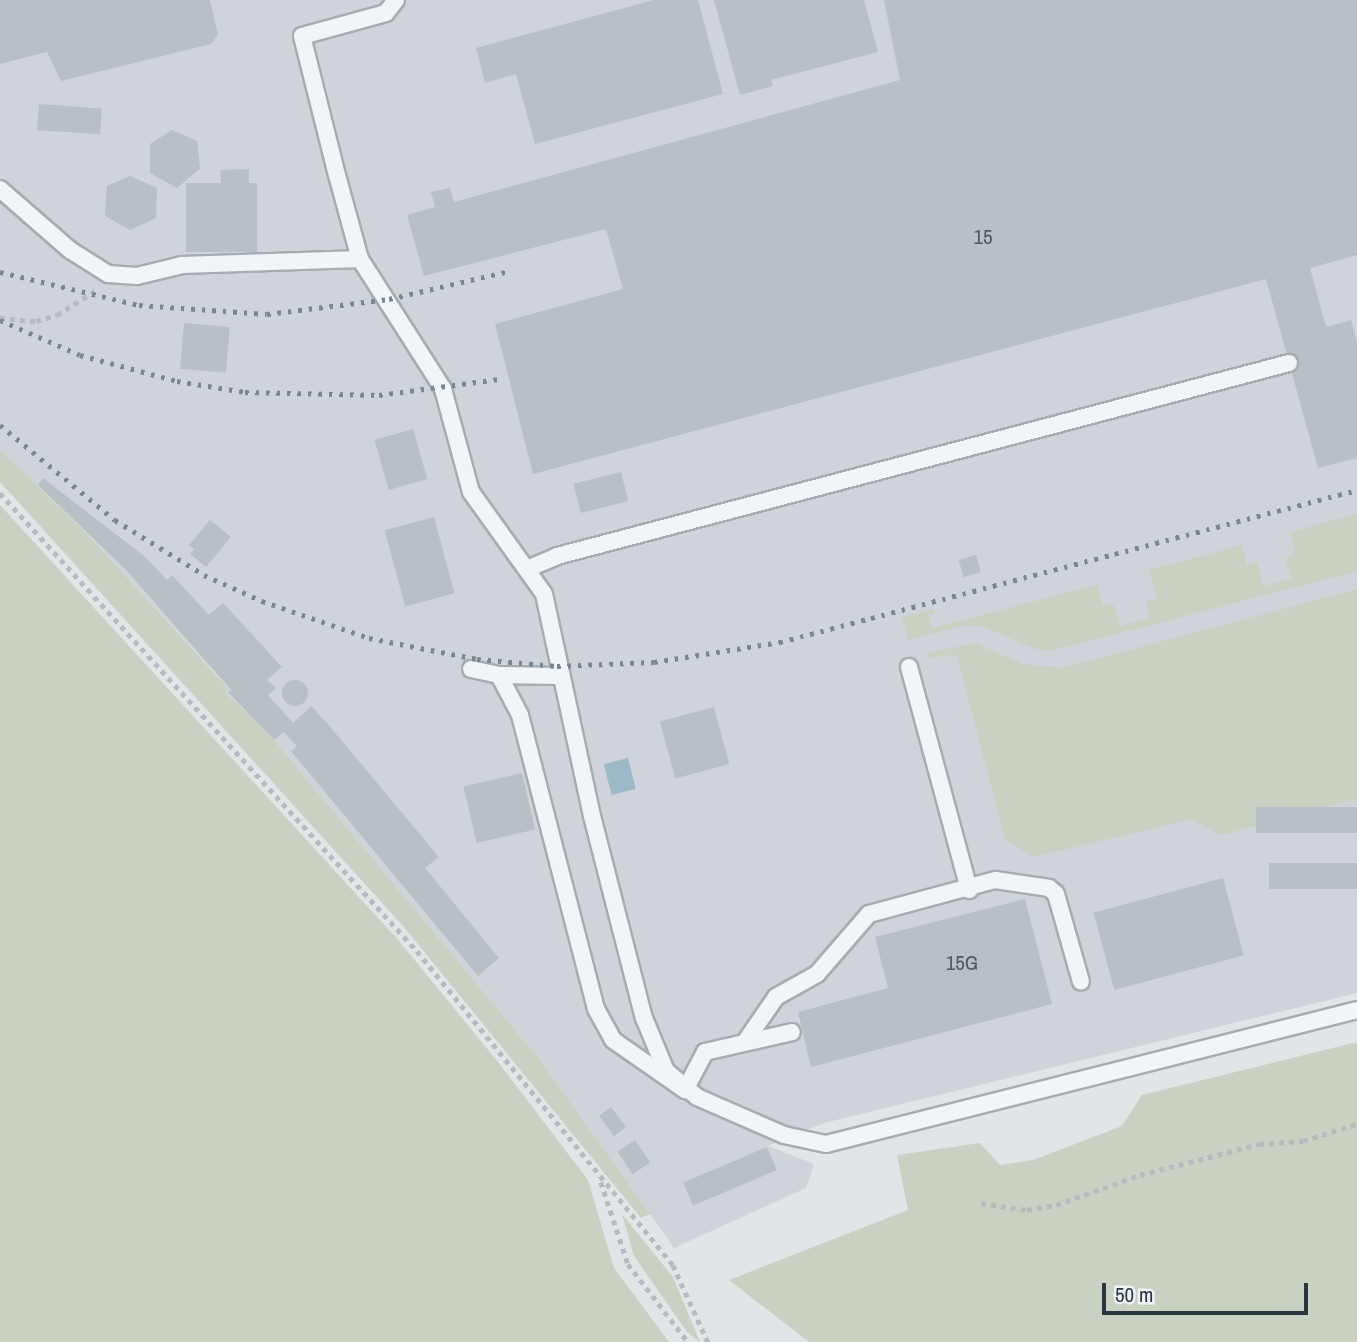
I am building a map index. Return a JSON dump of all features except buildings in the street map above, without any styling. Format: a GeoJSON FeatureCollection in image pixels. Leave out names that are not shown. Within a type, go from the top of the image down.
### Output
{"type":"FeatureCollection","features":[{"type":"Feature","properties":{"kind":"lane"},"geometry":{"type":"LineString","coordinates":[[396,0],[386,13],[302,36],[360,259],[443,389],[471,492],[544,594],[559,676],[644,1018],[654,1051],[685,1090]]}},
{"type":"Feature","properties":{"kind":"lane"},"geometry":{"type":"LineString","coordinates":[[0,189],[70,250],[108,274],[136,276],[182,265],[360,259]]}},
{"type":"Feature","properties":{"kind":"lane"},"geometry":{"type":"LineString","coordinates":[[527,569],[557,556],[1289,363]]}},
{"type":"Feature","properties":{"kind":"lane"},"geometry":{"type":"LineString","coordinates":[[909,667],[969,890]]}},
{"type":"Feature","properties":{"kind":"lane"},"geometry":{"type":"LineString","coordinates":[[471,669],[499,676],[559,676]]}},
{"type":"Feature","properties":{"kind":"lane"},"geometry":{"type":"LineString","coordinates":[[499,676],[520,715],[604,1027],[626,1052],[685,1090],[784,1135],[826,1144],[1357,1010]]}},
{"type":"Feature","properties":{"kind":"lane"},"geometry":{"type":"LineString","coordinates":[[745,1042],[776,997],[817,974],[869,914],[1010,880],[1056,894],[1081,982]]}},
{"type":"Feature","properties":{"kind":"lane"},"geometry":{"type":"LineString","coordinates":[[685,1090],[705,1052],[792,1032]]}},
{"type":"Feature","properties":{"kind":"path"},"geometry":{"type":"LineString","coordinates":[[0,318],[36,321],[57,315],[90,297],[108,274]]}},
{"type":"Feature","properties":{"kind":"path"},"geometry":{"type":"LineString","coordinates":[[0,493],[417,951],[599,1178],[673,1265],[708,1342]]}},
{"type":"Feature","properties":{"kind":"path"},"geometry":{"type":"LineString","coordinates":[[981,1203],[1027,1210],[1056,1205],[1140,1175],[1259,1144],[1303,1141],[1357,1124]]}},
{"type":"Feature","properties":{"kind":"path"},"geometry":{"type":"LineString","coordinates":[[599,1178],[628,1264],[688,1342]]}},
{"type":"Feature","properties":{"kind":"shaded area"},"geometry":{"type":"Polygon","coordinates":[[[0,0],[1357,0],[1357,993],[824,1123],[768,1146],[814,1164],[806,1188],[674,1248],[540,1060],[274,740],[224,691],[228,687],[89,536],[0,449],[0,0]]]}},
{"type":"Feature","properties":{"kind":"green space"},"geometry":{"type":"Polygon","coordinates":[[[0,449],[89,536],[228,688],[225,692],[274,740],[540,1060],[650,1214],[641,1218],[404,927],[0,482],[0,449]]]}},
{"type":"Feature","properties":{"kind":"green space"},"geometry":{"type":"Polygon","coordinates":[[[0,505],[399,941],[498,1062],[588,1180],[614,1268],[669,1342],[0,1342],[0,505]]]}},
{"type":"Feature","properties":{"kind":"green space"},"geometry":{"type":"Polygon","coordinates":[[[1357,514],[1357,571],[1051,651],[1035,649],[981,626],[960,626],[908,640],[902,617],[934,609],[935,613],[928,615],[932,628],[1097,585],[1103,606],[1113,604],[1120,626],[1150,618],[1146,602],[1157,599],[1149,570],[1242,545],[1247,565],[1257,562],[1263,586],[1291,579],[1286,560],[1295,552],[1290,532],[1357,514]]]}},
{"type":"Feature","properties":{"kind":"green space"},"geometry":{"type":"Polygon","coordinates":[[[1357,589],[1357,799],[1221,835],[1191,819],[1034,857],[1005,840],[957,655],[925,658],[928,653],[975,643],[1023,664],[1063,668],[1357,589]]]}},
{"type":"Feature","properties":{"kind":"green space"},"geometry":{"type":"Polygon","coordinates":[[[1357,1042],[1357,1342],[809,1342],[729,1280],[908,1210],[897,1155],[980,1143],[1000,1165],[1033,1160],[1122,1126],[1142,1095],[1357,1042]]]}},
{"type":"Feature","properties":{"kind":"green space"},"geometry":{"type":"Polygon","coordinates":[[[622,1214],[673,1277],[700,1342],[687,1332],[634,1256],[622,1214]]]}},
{"type":"Feature","properties":{"kind":"water"},"geometry":{"type":"Polygon","coordinates":[[[628,758],[636,789],[611,795],[604,764],[628,758]]]}},
{"type":"Feature","properties":{"kind":"railway"},"geometry":{"type":"LineString","coordinates":[[0,272],[139,305],[267,314],[389,299],[509,271]]}},
{"type":"Feature","properties":{"kind":"railway"},"geometry":{"type":"LineString","coordinates":[[0,320],[80,355],[177,381],[245,392],[379,395],[499,379]]}},
{"type":"Feature","properties":{"kind":"railway"},"geometry":{"type":"LineString","coordinates":[[0,425],[115,520],[204,575],[262,601],[369,638],[477,659],[557,666],[654,662],[780,642],[1357,490]]}}]}
